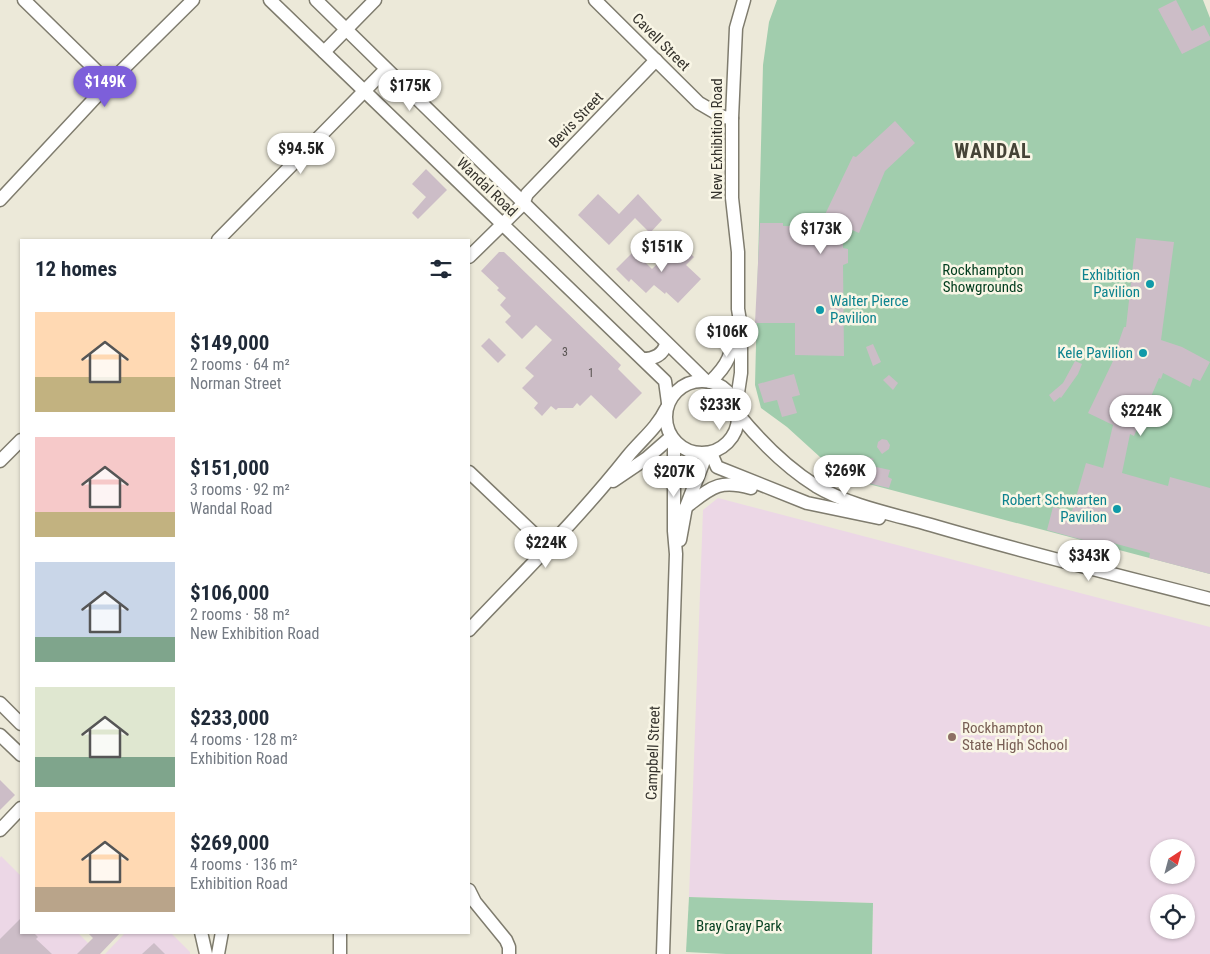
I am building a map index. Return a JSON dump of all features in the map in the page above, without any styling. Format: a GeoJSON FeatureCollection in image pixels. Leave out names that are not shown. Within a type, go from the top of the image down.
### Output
{"type":"FeatureCollection","features":[{"type":"Feature","properties":{"kind":"street"},"geometry":{"type":"LineString","coordinates":[[24,0],[109,83]]}},
{"type":"Feature","properties":{"kind":"street"},"geometry":{"type":"LineString","coordinates":[[0,200],[109,83],[193,0]]}},
{"type":"Feature","properties":{"kind":"street","name":"Wandal Road"},"geometry":{"type":"LineString","coordinates":[[270,0],[665,381],[667,406]]}},
{"type":"Feature","properties":{"kind":"street","name":"Wandal Road"},"geometry":{"type":"LineString","coordinates":[[316,0],[666,344],[708,381]]}},
{"type":"Feature","properties":{"kind":"street"},"geometry":{"type":"LineString","coordinates":[[324,52],[375,0]]}},
{"type":"Feature","properties":{"kind":"street","name":"Cavell Street"},"geometry":{"type":"LineString","coordinates":[[595,0],[699,102],[722,117],[732,118]]}},
{"type":"Feature","properties":{"kind":"street","name":"New Exhibition Road"},"geometry":{"type":"LineString","coordinates":[[737,410],[741,373],[741,327],[738,309],[738,252],[732,198],[732,118],[736,28],[744,0]]}},
{"type":"Feature","properties":{"kind":"street","name":"Bevis Street"},"geometry":{"type":"LineString","coordinates":[[470,256],[523,204],[527,194],[656,60]]}},
{"type":"Feature","properties":{"kind":"street"},"geometry":{"type":"LineString","coordinates":[[219,239],[386,69]]}},
{"type":"Feature","properties":{"kind":"street","name":"New Exhibition Road"},"geometry":{"type":"LineString","coordinates":[[708,381],[722,370],[730,355],[738,309]]}},
{"type":"Feature","properties":{"kind":"street"},"geometry":{"type":"LineString","coordinates":[[643,359],[656,357],[663,352],[666,344]]}},
{"type":"Feature","properties":{"kind":"street"},"geometry":{"type":"LineString","coordinates":[[470,629],[602,488],[637,445],[660,421],[679,388],[687,383],[708,381],[727,391],[737,410],[758,438],[789,466],[824,490],[842,499],[975,538],[1210,599]]}},
{"type":"Feature","properties":{"kind":"street"},"geometry":{"type":"LineString","coordinates":[[667,406],[667,428],[672,439],[683,449],[695,453],[709,453],[720,449],[728,442],[738,424],[737,410]]}},
{"type":"Feature","properties":{"kind":"street"},"geometry":{"type":"LineString","coordinates":[[602,488],[672,439]]}},
{"type":"Feature","properties":{"kind":"street","name":"Campbell Street"},"geometry":{"type":"LineString","coordinates":[[662,954],[676,554],[672,439]]}},
{"type":"Feature","properties":{"kind":"street"},"geometry":{"type":"LineString","coordinates":[[0,462],[20,441]]}},
{"type":"Feature","properties":{"kind":"street"},"geometry":{"type":"LineString","coordinates":[[709,453],[717,467],[806,503]]}},
{"type":"Feature","properties":{"kind":"street","name":"Campbell Street"},"geometry":{"type":"LineString","coordinates":[[676,554],[686,507],[709,453]]}},
{"type":"Feature","properties":{"kind":"street"},"geometry":{"type":"LineString","coordinates":[[470,473],[548,547]]}},
{"type":"Feature","properties":{"kind":"street"},"geometry":{"type":"LineString","coordinates":[[686,507],[721,484],[735,483],[806,503],[975,538]]}},
{"type":"Feature","properties":{"kind":"street"},"geometry":{"type":"LineString","coordinates":[[0,703],[20,721],[2,737],[20,754]]}},
{"type":"Feature","properties":{"kind":"street"},"geometry":{"type":"LineString","coordinates":[[0,830],[20,809]]}},
{"type":"Feature","properties":{"kind":"street"},"geometry":{"type":"LineString","coordinates":[[470,892],[475,902],[506,940],[509,954]]}},
{"type":"Feature","properties":{"kind":"street"},"geometry":{"type":"LineString","coordinates":[[201,934],[206,954]]}},
{"type":"Feature","properties":{"kind":"street"},"geometry":{"type":"LineString","coordinates":[[218,954],[222,934]]}},
{"type":"Feature","properties":{"kind":"street"},"geometry":{"type":"LineString","coordinates":[[340,934],[340,954]]}},
{"type":"Feature","properties":{"kind":"shaded area","name":"Rockhampton State High School"},"geometry":{"type":"Polygon","coordinates":[[[718,498],[1210,627],[1210,954],[872,954],[873,903],[689,897],[703,510],[718,498]]]}},
{"type":"Feature","properties":{"kind":"shaded area"},"geometry":{"type":"Polygon","coordinates":[[[1,856],[20,875],[20,934],[79,934],[99,954],[0,954],[1,856]]]}},
{"type":"Feature","properties":{"kind":"shaded area"},"geometry":{"type":"Polygon","coordinates":[[[124,934],[172,934],[190,952],[190,954],[105,954],[124,934]]]}},
{"type":"Feature","properties":{"kind":"green space","name":"Rockhampton Showgrounds"},"geometry":{"type":"Polygon","coordinates":[[[777,0],[1203,0],[1210,18],[1210,574],[842,477],[787,427],[761,408],[755,385],[763,65],[769,22],[777,0]]]}},
{"type":"Feature","properties":{"kind":"green space","name":"Bray Gray Park"},"geometry":{"type":"Polygon","coordinates":[[[689,897],[873,903],[872,954],[726,954],[686,952],[689,897]]]}},
{"type":"Feature","properties":{"kind":"building"},"geometry":{"type":"Polygon","coordinates":[[[1176,0],[1192,31],[1204,25],[1210,37],[1210,40],[1182,54],[1158,9],[1176,0]]]}},
{"type":"Feature","properties":{"kind":"building"},"geometry":{"type":"Polygon","coordinates":[[[895,121],[915,143],[885,171],[859,233],[843,226],[843,248],[848,249],[848,263],[843,265],[844,356],[795,355],[795,323],[755,323],[760,223],[783,223],[783,226],[819,227],[853,156],[856,157],[895,121]]]}},
{"type":"Feature","properties":{"kind":"building"},"geometry":{"type":"Polygon","coordinates":[[[426,169],[447,190],[418,219],[412,213],[426,197],[412,184],[426,169]]]}},
{"type":"Feature","properties":{"kind":"building"},"geometry":{"type":"Polygon","coordinates":[[[598,194],[619,214],[638,194],[662,220],[650,233],[635,218],[609,245],[578,215],[598,194]]]}},
{"type":"Feature","properties":{"kind":"building"},"geometry":{"type":"Polygon","coordinates":[[[1136,238],[1174,242],[1161,340],[1182,347],[1210,362],[1200,381],[1193,378],[1190,387],[1163,373],[1161,379],[1159,378],[1134,436],[1130,434],[1122,473],[1168,486],[1170,477],[1210,488],[1210,574],[1149,558],[1150,553],[1113,543],[1112,548],[1047,530],[1053,507],[1072,511],[1086,463],[1103,468],[1113,425],[1088,413],[1113,361],[1124,327],[1126,327],[1136,238]]]}},
{"type":"Feature","properties":{"kind":"building"},"geometry":{"type":"Polygon","coordinates":[[[679,243],[694,257],[686,265],[701,279],[678,303],[666,292],[665,294],[654,285],[646,293],[631,279],[629,282],[616,269],[639,246],[646,252],[641,258],[652,269],[679,243]]]}},
{"type":"Feature","properties":{"kind":"building"},"geometry":{"type":"Polygon","coordinates":[[[499,252],[504,252],[621,365],[618,369],[642,393],[616,419],[591,395],[580,406],[577,403],[573,408],[558,408],[556,410],[551,406],[542,416],[534,408],[538,403],[522,388],[534,376],[525,368],[552,340],[536,325],[522,339],[505,322],[511,316],[500,305],[506,298],[497,290],[499,288],[481,271],[499,252]]]}},
{"type":"Feature","properties":{"kind":"building"},"geometry":{"type":"Polygon","coordinates":[[[489,338],[506,355],[498,363],[481,346],[489,338]]]}},
{"type":"Feature","properties":{"kind":"building"},"geometry":{"type":"Polygon","coordinates":[[[873,344],[881,362],[873,366],[866,347],[873,344]]]}},
{"type":"Feature","properties":{"kind":"building"},"geometry":{"type":"Polygon","coordinates":[[[1075,361],[1082,364],[1078,374],[1061,398],[1054,402],[1049,395],[1063,383],[1075,361]]]}},
{"type":"Feature","properties":{"kind":"building"},"geometry":{"type":"Polygon","coordinates":[[[794,374],[800,395],[792,397],[797,413],[782,417],[777,400],[764,403],[758,384],[794,374]]]}},
{"type":"Feature","properties":{"kind":"building"},"geometry":{"type":"Polygon","coordinates":[[[889,375],[898,383],[893,390],[883,380],[889,375]]]}},
{"type":"Feature","properties":{"kind":"building"},"geometry":{"type":"Polygon","coordinates":[[[882,439],[887,440],[890,445],[889,449],[882,454],[877,447],[878,442],[882,439]]]}},
{"type":"Feature","properties":{"kind":"building"},"geometry":{"type":"Polygon","coordinates":[[[861,455],[874,459],[867,465],[890,470],[888,477],[892,479],[889,488],[854,480],[861,455]]]}},
{"type":"Feature","properties":{"kind":"building"},"geometry":{"type":"Polygon","coordinates":[[[0,780],[15,795],[0,810],[0,780]]]}},
{"type":"Feature","properties":{"kind":"building"},"geometry":{"type":"Polygon","coordinates":[[[20,919],[20,934],[35,934],[38,937],[36,939],[52,954],[0,954],[0,939],[20,919]]]}},
{"type":"Feature","properties":{"kind":"building"},"geometry":{"type":"Polygon","coordinates":[[[89,934],[119,934],[100,954],[77,954],[93,938],[89,934]]]}},
{"type":"Feature","properties":{"kind":"building"},"geometry":{"type":"Polygon","coordinates":[[[154,943],[165,954],[142,954],[154,943]]]}},
{"type":"Feature","properties":{"kind":"place","name":"Exhibition Pavilion"},"geometry":{"type":"Point","coordinates":[1150,284]}},
{"type":"Feature","properties":{"kind":"place","name":"Walter Pierce Pavilion"},"geometry":{"type":"Point","coordinates":[820,310]}},
{"type":"Feature","properties":{"kind":"place","name":"Kele Pavilion"},"geometry":{"type":"Point","coordinates":[1143,353]}},
{"type":"Feature","properties":{"kind":"place","name":"Robert Schwarten Pavilion"},"geometry":{"type":"Point","coordinates":[1117,509]}},
{"type":"Feature","properties":{"kind":"place","name":"Rockhampton State High School"},"geometry":{"type":"Point","coordinates":[952,737]}},
{"type":"Feature","properties":{"kind":"district","name":"WANDAL"},"geometry":{"type":"Point","coordinates":[993,151]}}]}
